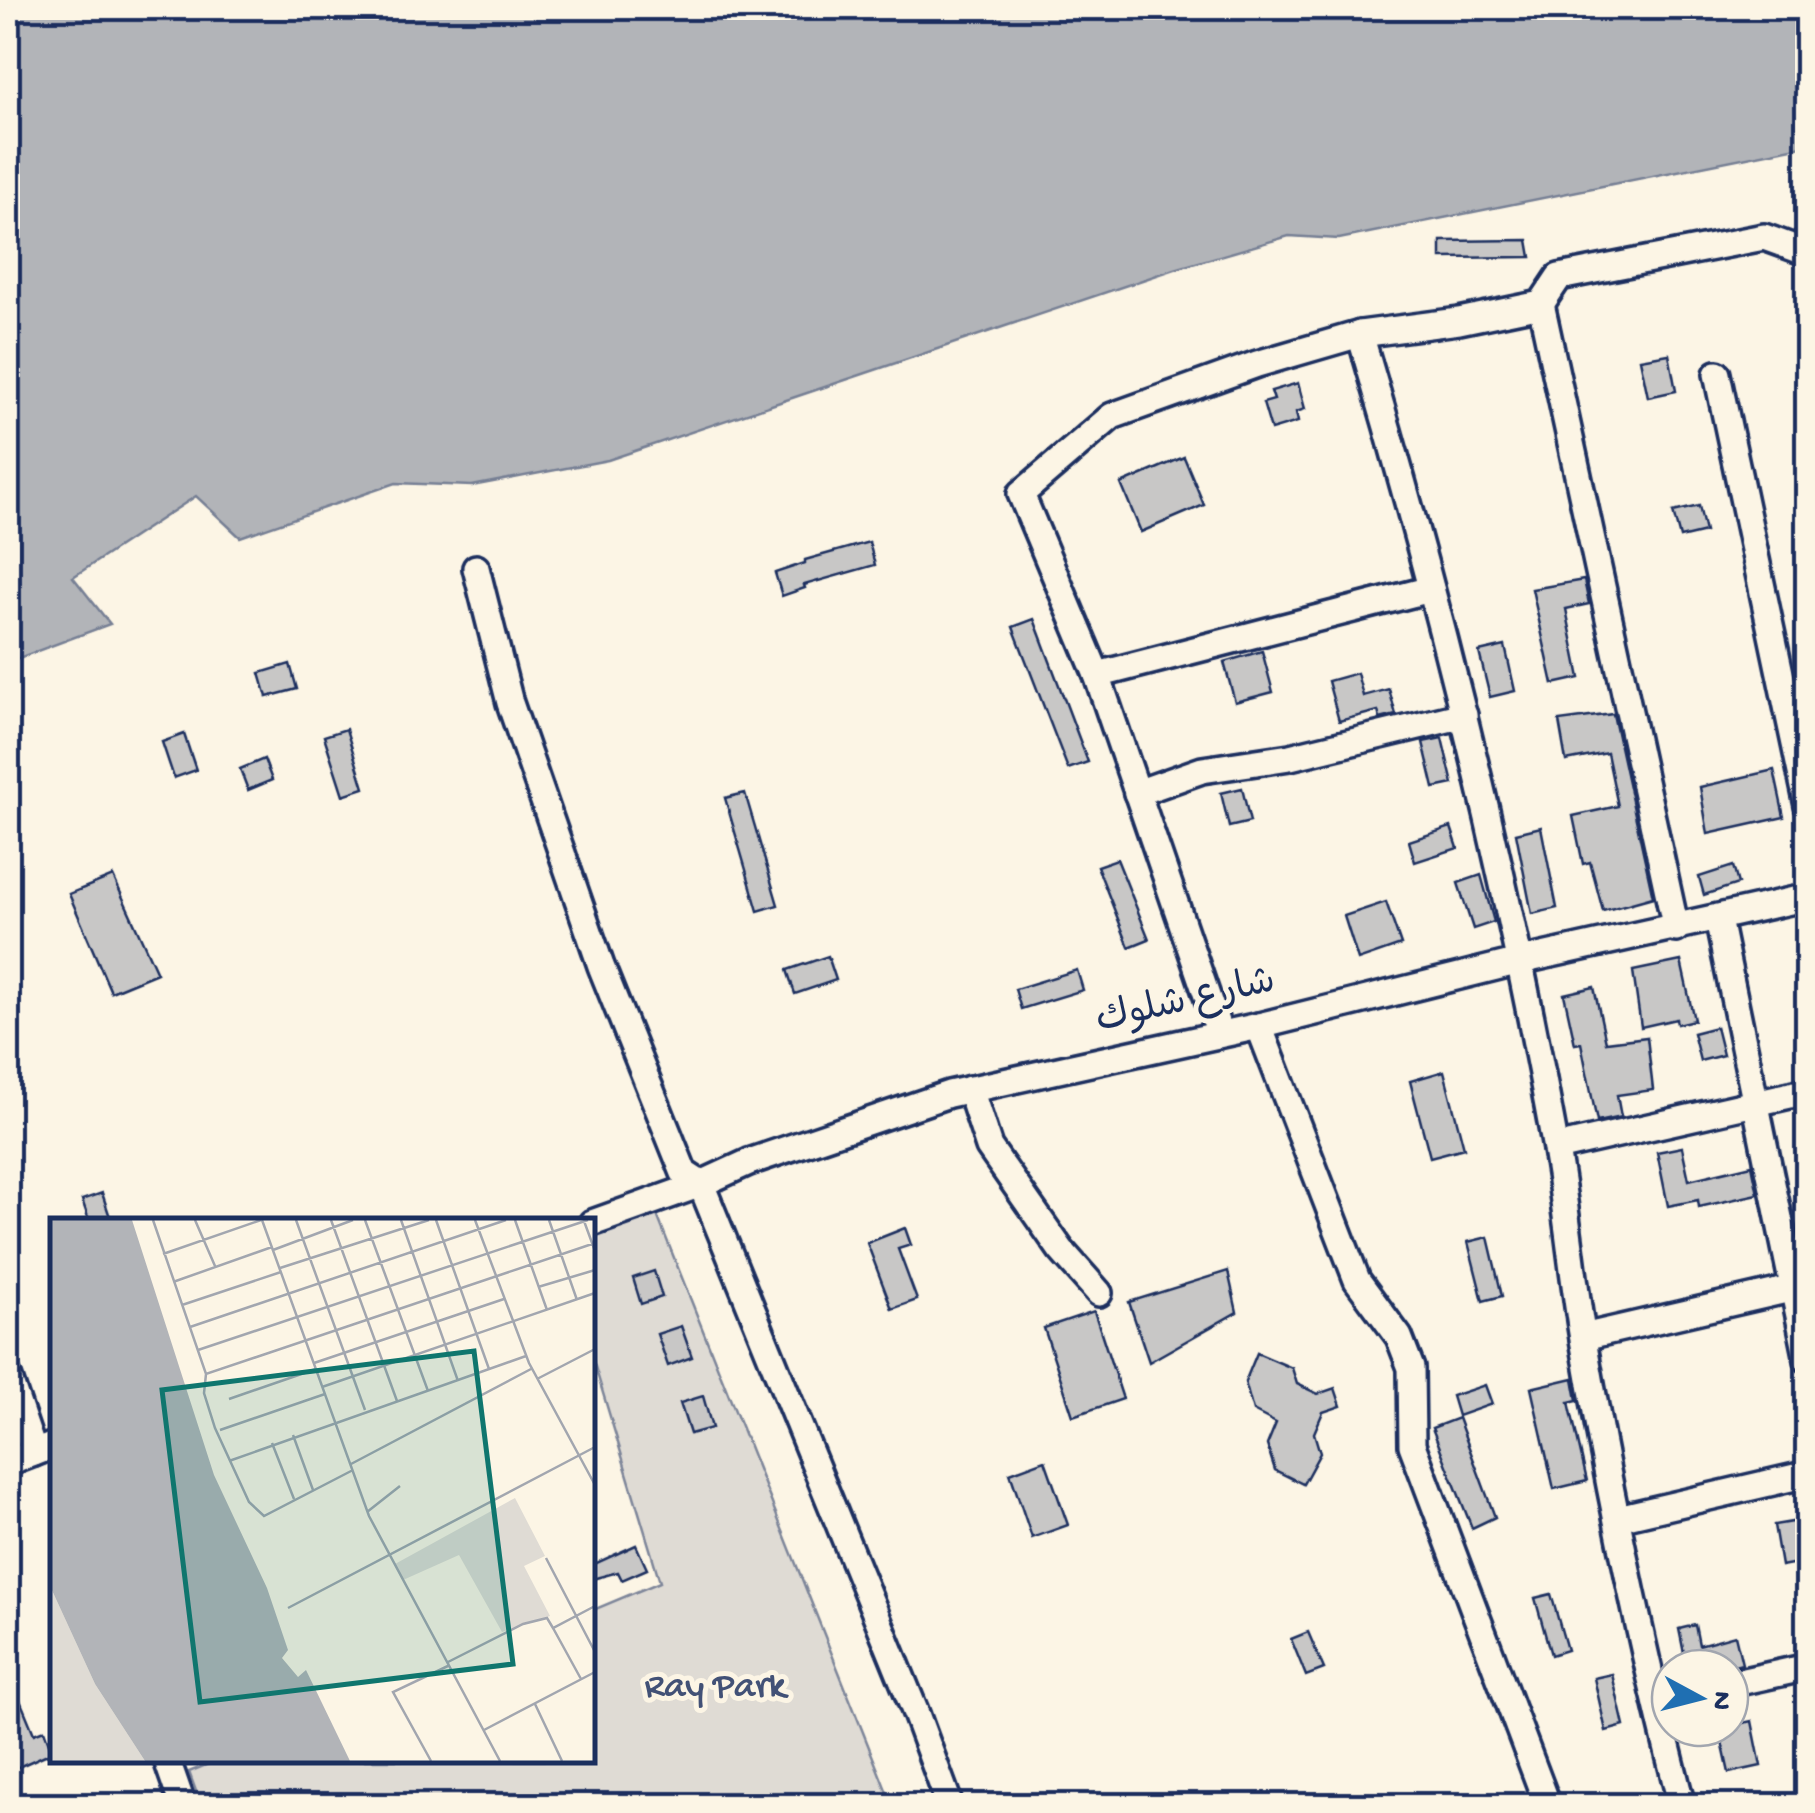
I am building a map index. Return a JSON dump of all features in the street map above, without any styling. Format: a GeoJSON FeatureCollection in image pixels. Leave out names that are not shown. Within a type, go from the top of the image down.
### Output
{"type":"FeatureCollection","features":[{"type":"Feature","properties":{"kind":"street"},"geometry":{"type":"LineString","coordinates":[[1220,1034],[1097,675],[1020,494],[1112,416],[1257,364],[1360,334],[1459,322],[1541,304],[1559,277],[1764,237],[1808,253]]}},
{"type":"Feature","properties":{"kind":"street"},"geometry":{"type":"LineString","coordinates":[[1541,304],[1676,929]]}},
{"type":"Feature","properties":{"kind":"street"},"geometry":{"type":"LineString","coordinates":[[1360,334],[1432,589],[1520,961],[1556,1148],[1583,1338],[1618,1518],[1650,1650]]}},
{"type":"Feature","properties":{"kind":"street"},"geometry":{"type":"LineString","coordinates":[[1717,374],[1808,806]]}},
{"type":"Feature","properties":{"kind":"street"},"geometry":{"type":"LineString","coordinates":[[476,568],[510,703],[601,966],[684,1173],[701,1184],[915,1710],[950,1806]]}},
{"type":"Feature","properties":{"kind":"street"},"geometry":{"type":"LineString","coordinates":[[1097,675],[1432,589]]}},
{"type":"Feature","properties":{"kind":"street"},"geometry":{"type":"LineString","coordinates":[[1137,793],[1202,770],[1290,757],[1464,715]]}},
{"type":"Feature","properties":{"kind":"street","name":"شارع شلوك"},"geometry":{"type":"LineString","coordinates":[[595,1222],[780,1152],[970,1089],[1259,1026],[1520,961],[1808,897]]}},
{"type":"Feature","properties":{"kind":"street"},"geometry":{"type":"LineString","coordinates":[[1718,918],[1754,1104],[1800,1288],[1808,1360]]}},
{"type":"Feature","properties":{"kind":"street"},"geometry":{"type":"LineString","coordinates":[[1259,1026],[1358,1280],[1399,1338],[1411,1368],[1412,1445],[1548,1806]]}},
{"type":"Feature","properties":{"kind":"street"},"geometry":{"type":"LineString","coordinates":[[970,1089],[990,1147],[1061,1250],[1098,1293]]}},
{"type":"Feature","properties":{"kind":"street"},"geometry":{"type":"LineString","coordinates":[[1556,1148],[1808,1091]]}},
{"type":"Feature","properties":{"kind":"street"},"geometry":{"type":"LineString","coordinates":[[1583,1338],[1800,1288]]}},
{"type":"Feature","properties":{"kind":"street"},"geometry":{"type":"LineString","coordinates":[[8,1376],[44,1449],[8,1463]]}},
{"type":"Feature","properties":{"kind":"street"},"geometry":{"type":"LineString","coordinates":[[1618,1518],[1808,1474]]}},
{"type":"Feature","properties":{"kind":"street"},"geometry":{"type":"LineString","coordinates":[[1750,1680],[1808,1667]]}},
{"type":"Feature","properties":{"kind":"street"},"geometry":{"type":"LineString","coordinates":[[1671,1748],[1682,1806]]}},
{"type":"Feature","properties":{"kind":"street"},"geometry":{"type":"LineString","coordinates":[[168,1763],[183,1806]]}},
{"type":"Feature","properties":{"kind":"green space","name":"Ray Park"},"geometry":{"type":"Polygon","coordinates":[[[655,1210],[892,1805],[201,1805],[189,1772],[211,1763],[595,1763],[595,1609],[660,1582],[595,1367],[595,1233],[655,1210]]]}},
{"type":"Feature","properties":{"kind":"shaded area"},"geometry":{"type":"Polygon","coordinates":[[[8,8],[1807,8],[1807,145],[1339,239],[1289,236],[1175,269],[608,460],[472,486],[396,483],[240,537],[196,496],[73,577],[110,624],[8,662],[8,8]]]}},
{"type":"Feature","properties":{"kind":"building"},"geometry":{"type":"Polygon","coordinates":[[[1528,240],[1531,257],[1441,258],[1441,241],[1528,240]]]}},
{"type":"Feature","properties":{"kind":"building"},"geometry":{"type":"Polygon","coordinates":[[[1669,354],[1676,391],[1648,397],[1640,359],[1669,354]]]}},
{"type":"Feature","properties":{"kind":"building"},"geometry":{"type":"Polygon","coordinates":[[[1298,383],[1305,409],[1296,412],[1298,422],[1271,430],[1263,403],[1274,400],[1271,391],[1298,383]]]}},
{"type":"Feature","properties":{"kind":"building"},"geometry":{"type":"Polygon","coordinates":[[[1184,457],[1204,505],[1141,532],[1121,484],[1184,457]]]}},
{"type":"Feature","properties":{"kind":"building"},"geometry":{"type":"Polygon","coordinates":[[[1699,506],[1705,532],[1680,538],[1673,512],[1699,506]]]}},
{"type":"Feature","properties":{"kind":"building"},"geometry":{"type":"Polygon","coordinates":[[[869,542],[875,565],[804,585],[805,588],[782,596],[775,573],[869,542]]]}},
{"type":"Feature","properties":{"kind":"building"},"geometry":{"type":"Polygon","coordinates":[[[1584,580],[1589,604],[1566,609],[1580,678],[1553,684],[1532,589],[1584,580]]]}},
{"type":"Feature","properties":{"kind":"building"},"geometry":{"type":"Polygon","coordinates":[[[1034,619],[1088,762],[1068,769],[1013,627],[1034,619]]]}},
{"type":"Feature","properties":{"kind":"building"},"geometry":{"type":"Polygon","coordinates":[[[1505,646],[1515,691],[1490,697],[1479,652],[1505,646]]]}},
{"type":"Feature","properties":{"kind":"building"},"geometry":{"type":"Polygon","coordinates":[[[1262,651],[1273,692],[1235,702],[1224,662],[1262,651]]]}},
{"type":"Feature","properties":{"kind":"building"},"geometry":{"type":"Polygon","coordinates":[[[290,664],[297,689],[267,697],[260,673],[290,664]]]}},
{"type":"Feature","properties":{"kind":"building"},"geometry":{"type":"Polygon","coordinates":[[[1357,673],[1363,696],[1389,689],[1396,715],[1380,719],[1378,711],[1339,721],[1328,681],[1357,673]]]}},
{"type":"Feature","properties":{"kind":"building"},"geometry":{"type":"Polygon","coordinates":[[[1613,714],[1653,897],[1603,911],[1590,862],[1583,864],[1573,816],[1618,806],[1607,753],[1566,761],[1559,721],[1613,714]]]}},
{"type":"Feature","properties":{"kind":"building"},"geometry":{"type":"Polygon","coordinates":[[[346,729],[364,788],[343,795],[324,736],[346,729]]]}},
{"type":"Feature","properties":{"kind":"building"},"geometry":{"type":"Polygon","coordinates":[[[184,734],[196,770],[174,778],[162,742],[184,734]]]}},
{"type":"Feature","properties":{"kind":"building"},"geometry":{"type":"Polygon","coordinates":[[[1442,738],[1453,784],[1434,788],[1423,742],[1442,738]]]}},
{"type":"Feature","properties":{"kind":"building"},"geometry":{"type":"Polygon","coordinates":[[[264,759],[272,780],[248,790],[240,769],[264,759]]]}},
{"type":"Feature","properties":{"kind":"building"},"geometry":{"type":"Polygon","coordinates":[[[1774,770],[1784,817],[1708,834],[1700,787],[1774,770]]]}},
{"type":"Feature","properties":{"kind":"building"},"geometry":{"type":"Polygon","coordinates":[[[1242,788],[1250,822],[1229,827],[1221,793],[1242,788]]]}},
{"type":"Feature","properties":{"kind":"building"},"geometry":{"type":"Polygon","coordinates":[[[745,793],[778,905],[758,911],[725,798],[745,793]]]}},
{"type":"Feature","properties":{"kind":"building"},"geometry":{"type":"Polygon","coordinates":[[[1451,827],[1458,848],[1415,862],[1409,841],[1451,827]]]}},
{"type":"Feature","properties":{"kind":"building"},"geometry":{"type":"Polygon","coordinates":[[[1541,827],[1557,908],[1532,914],[1516,833],[1541,827]]]}},
{"type":"Feature","properties":{"kind":"building"},"geometry":{"type":"Polygon","coordinates":[[[1117,859],[1149,939],[1129,947],[1097,866],[1117,859]]]}},
{"type":"Feature","properties":{"kind":"building"},"geometry":{"type":"Polygon","coordinates":[[[1733,866],[1738,884],[1704,895],[1699,877],[1733,866]]]}},
{"type":"Feature","properties":{"kind":"building"},"geometry":{"type":"Polygon","coordinates":[[[1481,875],[1494,922],[1473,929],[1458,883],[1481,875]]]}},
{"type":"Feature","properties":{"kind":"building"},"geometry":{"type":"Polygon","coordinates":[[[113,876],[157,973],[111,992],[69,894],[113,876]]]}},
{"type":"Feature","properties":{"kind":"building"},"geometry":{"type":"Polygon","coordinates":[[[1386,902],[1401,945],[1358,960],[1344,916],[1386,902]]]}},
{"type":"Feature","properties":{"kind":"building"},"geometry":{"type":"Polygon","coordinates":[[[828,956],[836,980],[795,994],[787,970],[828,956]]]}},
{"type":"Feature","properties":{"kind":"building"},"geometry":{"type":"Polygon","coordinates":[[[1681,961],[1694,1020],[1677,1024],[1676,1019],[1641,1027],[1633,971],[1681,961]]]}},
{"type":"Feature","properties":{"kind":"building"},"geometry":{"type":"Polygon","coordinates":[[[1077,970],[1083,990],[1021,1009],[1015,989],[1077,970]]]}},
{"type":"Feature","properties":{"kind":"building"},"geometry":{"type":"Polygon","coordinates":[[[1594,987],[1606,1042],[1647,1037],[1653,1090],[1617,1095],[1621,1117],[1597,1122],[1581,1043],[1575,1044],[1564,994],[1594,987]]]}},
{"type":"Feature","properties":{"kind":"building"},"geometry":{"type":"Polygon","coordinates":[[[1716,1027],[1723,1055],[1700,1061],[1693,1033],[1716,1027]]]}},
{"type":"Feature","properties":{"kind":"building"},"geometry":{"type":"Polygon","coordinates":[[[1444,1071],[1464,1148],[1430,1157],[1410,1081],[1444,1071]]]}},
{"type":"Feature","properties":{"kind":"building"},"geometry":{"type":"Polygon","coordinates":[[[1682,1147],[1689,1180],[1752,1165],[1758,1194],[1699,1207],[1698,1200],[1668,1206],[1657,1152],[1682,1147]]]}},
{"type":"Feature","properties":{"kind":"building"},"geometry":{"type":"Polygon","coordinates":[[[102,1193],[110,1218],[88,1218],[82,1200],[102,1193]]]}},
{"type":"Feature","properties":{"kind":"building"},"geometry":{"type":"Polygon","coordinates":[[[905,1228],[911,1245],[898,1249],[917,1300],[892,1309],[867,1243],[905,1228]]]}},
{"type":"Feature","properties":{"kind":"building"},"geometry":{"type":"Polygon","coordinates":[[[1488,1237],[1502,1296],[1483,1301],[1468,1242],[1488,1237]]]}},
{"type":"Feature","properties":{"kind":"building"},"geometry":{"type":"Polygon","coordinates":[[[654,1271],[662,1297],[641,1304],[633,1278],[654,1271]]]}},
{"type":"Feature","properties":{"kind":"building"},"geometry":{"type":"Polygon","coordinates":[[[1228,1271],[1237,1312],[1149,1362],[1129,1302],[1228,1271]]]}},
{"type":"Feature","properties":{"kind":"building"},"geometry":{"type":"Polygon","coordinates":[[[1094,1311],[1123,1399],[1073,1416],[1044,1328],[1094,1311]]]}},
{"type":"Feature","properties":{"kind":"building"},"geometry":{"type":"Polygon","coordinates":[[[681,1326],[692,1357],[668,1366],[657,1334],[681,1326]]]}},
{"type":"Feature","properties":{"kind":"building"},"geometry":{"type":"Polygon","coordinates":[[[1257,1353],[1292,1368],[1297,1384],[1318,1394],[1335,1388],[1341,1406],[1323,1412],[1314,1433],[1320,1453],[1303,1484],[1275,1470],[1267,1445],[1276,1423],[1253,1411],[1245,1382],[1257,1353]]]}},
{"type":"Feature","properties":{"kind":"building"},"geometry":{"type":"Polygon","coordinates":[[[1573,1378],[1577,1400],[1569,1402],[1587,1481],[1554,1489],[1531,1388],[1573,1378]]]}},
{"type":"Feature","properties":{"kind":"building"},"geometry":{"type":"Polygon","coordinates":[[[1485,1385],[1492,1404],[1458,1416],[1452,1396],[1485,1385]]]}},
{"type":"Feature","properties":{"kind":"building"},"geometry":{"type":"Polygon","coordinates":[[[703,1396],[712,1428],[690,1434],[680,1403],[703,1396]]]}},
{"type":"Feature","properties":{"kind":"building"},"geometry":{"type":"Polygon","coordinates":[[[1458,1418],[1495,1517],[1472,1528],[1432,1428],[1458,1418]]]}},
{"type":"Feature","properties":{"kind":"building"},"geometry":{"type":"Polygon","coordinates":[[[1045,1460],[1068,1525],[1032,1538],[1010,1473],[1045,1460]]]}},
{"type":"Feature","properties":{"kind":"building"},"geometry":{"type":"Polygon","coordinates":[[[1804,1520],[1808,1529],[1808,1561],[1781,1566],[1774,1525],[1804,1520]]]}},
{"type":"Feature","properties":{"kind":"building"},"geometry":{"type":"Polygon","coordinates":[[[636,1545],[647,1569],[622,1580],[618,1572],[595,1578],[595,1564],[636,1545]]]}},
{"type":"Feature","properties":{"kind":"building"},"geometry":{"type":"Polygon","coordinates":[[[1551,1594],[1567,1650],[1551,1655],[1535,1598],[1551,1594]]]}},
{"type":"Feature","properties":{"kind":"building"},"geometry":{"type":"Polygon","coordinates":[[[1695,1625],[1699,1645],[1735,1635],[1738,1648],[1683,1648],[1679,1629],[1695,1625]]]}},
{"type":"Feature","properties":{"kind":"building"},"geometry":{"type":"Polygon","coordinates":[[[1308,1632],[1324,1669],[1306,1676],[1291,1639],[1308,1632]]]}},
{"type":"Feature","properties":{"kind":"building"},"geometry":{"type":"Polygon","coordinates":[[[8,1671],[34,1734],[44,1730],[50,1753],[16,1768],[8,1745],[8,1671]]]}},
{"type":"Feature","properties":{"kind":"building"},"geometry":{"type":"Polygon","coordinates":[[[1612,1674],[1624,1726],[1606,1731],[1594,1678],[1612,1674]]]}},
{"type":"Feature","properties":{"kind":"building"},"geometry":{"type":"Polygon","coordinates":[[[1750,1721],[1761,1766],[1729,1773],[1723,1748],[1750,1748],[1750,1721]]]}}]}
